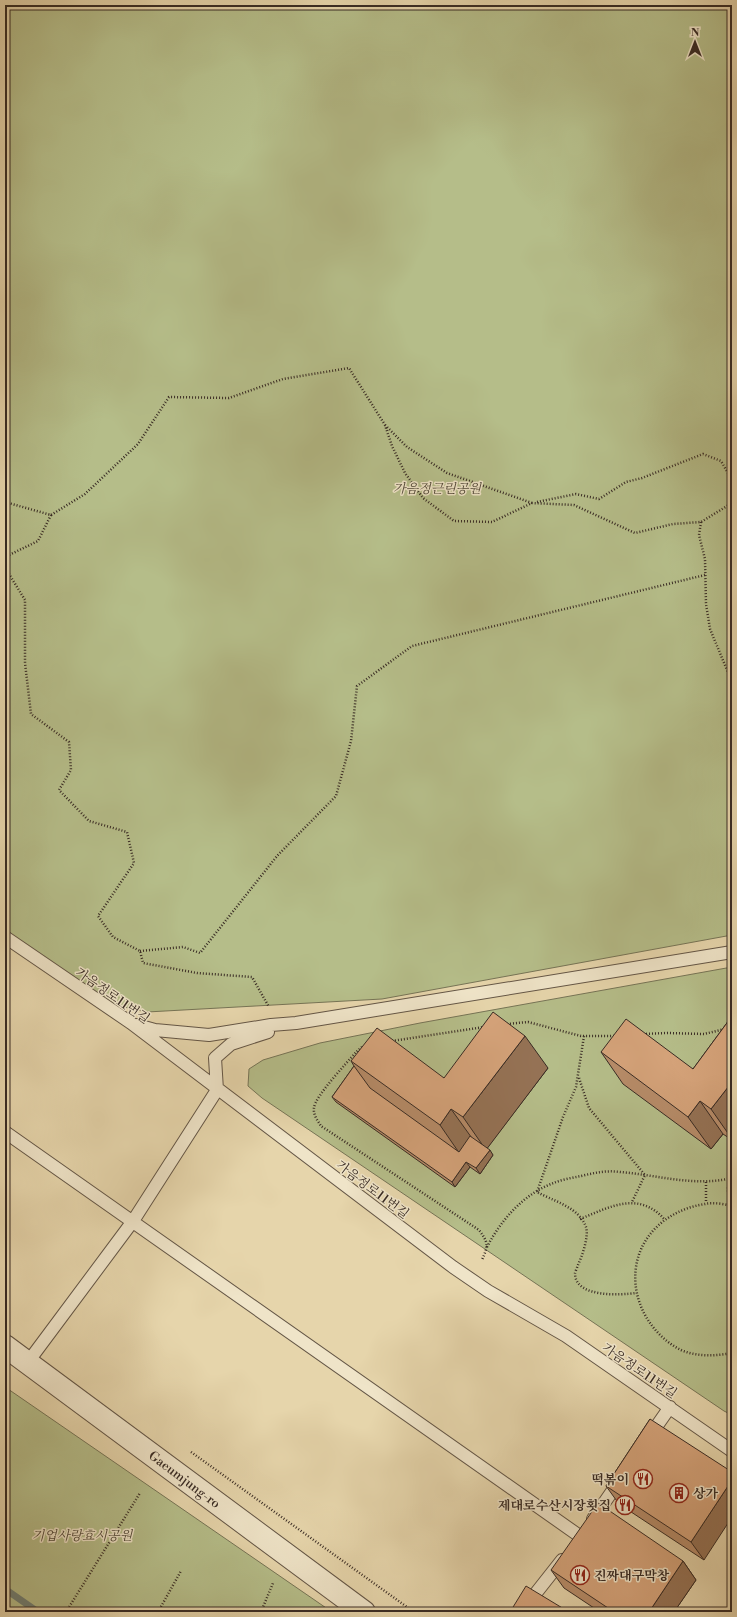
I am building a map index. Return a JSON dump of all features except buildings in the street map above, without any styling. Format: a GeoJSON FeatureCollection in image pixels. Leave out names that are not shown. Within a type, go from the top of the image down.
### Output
{"type":"FeatureCollection","features":[{"type":"Feature","properties":{"kind":"street","name":"Gaeumjung-ro"},"geometry":{"type":"LineString","coordinates":[[5,1346],[364,1612]]}},
{"type":"Feature","properties":{"kind":"lane","name":"가음정로11번길"},"geometry":{"type":"LineString","coordinates":[[5,937],[131,1024],[453,1267],[488,1291],[566,1336],[732,1451]]}},
{"type":"Feature","properties":{"kind":"lane"},"geometry":{"type":"LineString","coordinates":[[131,1024],[155,1030],[209,1035],[296,1024],[732,952]]}},
{"type":"Feature","properties":{"kind":"lane"},"geometry":{"type":"LineString","coordinates":[[28,1362],[133,1221],[217,1090],[215,1058],[230,1044],[296,1024]]}},
{"type":"Feature","properties":{"kind":"lane"},"geometry":{"type":"LineString","coordinates":[[5,1132],[133,1221],[576,1543]]}},
{"type":"Feature","properties":{"kind":"lane"},"geometry":{"type":"LineString","coordinates":[[643,1446],[670,1407]]}},
{"type":"Feature","properties":{"kind":"lane"},"geometry":{"type":"LineString","coordinates":[[521,1612],[576,1543],[625,1472]]}},
{"type":"Feature","properties":{"kind":"path"},"geometry":{"type":"LineString","coordinates":[[705,575],[412,646],[357,686],[351,741],[336,796],[277,856],[200,953],[183,947],[140,951],[113,937],[98,916],[134,862],[127,832],[88,821],[60,790],[71,770],[69,742],[31,714],[25,663],[26,600],[9,574],[7,556],[38,541],[51,515],[85,494],[138,444],[169,397],[228,398],[283,379],[349,368],[385,425],[407,447],[447,474],[532,503],[574,505],[635,533],[673,524],[701,522],[732,503]]}},
{"type":"Feature","properties":{"kind":"path"},"geometry":{"type":"LineString","coordinates":[[385,425],[392,446],[405,473],[423,498],[454,521],[492,522],[532,503],[576,494],[599,499],[626,482],[642,478],[703,454],[721,461],[732,480]]}},
{"type":"Feature","properties":{"kind":"path"},"geometry":{"type":"LineString","coordinates":[[5,502],[51,515]]}},
{"type":"Feature","properties":{"kind":"path"},"geometry":{"type":"LineString","coordinates":[[701,522],[699,535],[705,559],[706,604],[710,629],[732,682]]}},
{"type":"Feature","properties":{"kind":"path"},"geometry":{"type":"LineString","coordinates":[[732,704],[730,712],[732,728]]}},
{"type":"Feature","properties":{"kind":"path"},"geometry":{"type":"LineString","coordinates":[[140,951],[143,963],[197,973],[252,977],[279,1025]]}},
{"type":"Feature","properties":{"kind":"path"},"geometry":{"type":"LineString","coordinates":[[502,1024],[528,1022],[561,1032],[584,1036],[623,1036]]}},
{"type":"Feature","properties":{"kind":"path"},"geometry":{"type":"LineString","coordinates":[[390,1041],[487,1027]]}},
{"type":"Feature","properties":{"kind":"path"},"geometry":{"type":"LineString","coordinates":[[636,1034],[704,1034],[726,1029]]}},
{"type":"Feature","properties":{"kind":"path"},"geometry":{"type":"LineString","coordinates":[[537,1192],[579,1078],[584,1036]]}},
{"type":"Feature","properties":{"kind":"path"},"geometry":{"type":"LineString","coordinates":[[365,1046],[356,1052],[317,1098],[314,1108],[316,1118],[321,1126],[479,1230],[486,1238],[487,1247]]}},
{"type":"Feature","properties":{"kind":"path"},"geometry":{"type":"LineString","coordinates":[[579,1078],[590,1108],[645,1175]]}},
{"type":"Feature","properties":{"kind":"path"},"geometry":{"type":"LineString","coordinates":[[482,1260],[487,1247],[502,1221],[517,1207],[537,1192],[551,1184],[608,1171],[688,1182],[716,1182],[731,1178]]}},
{"type":"Feature","properties":{"kind":"path"},"geometry":{"type":"LineString","coordinates":[[632,1202],[645,1175]]}},
{"type":"Feature","properties":{"kind":"path"},"geometry":{"type":"LineString","coordinates":[[731,1178],[728,1184],[729,1199],[732,1205]]}},
{"type":"Feature","properties":{"kind":"path"},"geometry":{"type":"LineString","coordinates":[[706,1182],[706,1203]]}},
{"type":"Feature","properties":{"kind":"path"},"geometry":{"type":"LineString","coordinates":[[537,1192],[562,1203],[576,1213],[586,1227],[585,1244],[575,1274],[579,1284],[590,1291],[610,1295],[636,1293]]}},
{"type":"Feature","properties":{"kind":"path"},"geometry":{"type":"LineString","coordinates":[[580,1219],[616,1204],[632,1202],[646,1205],[662,1215],[665,1220]]}},
{"type":"Feature","properties":{"kind":"path"},"geometry":{"type":"LineString","coordinates":[[732,1205],[706,1203],[682,1209],[660,1223],[644,1243],[636,1267],[636,1293],[645,1317],[661,1336],[682,1350],[706,1356],[732,1353]]}},
{"type":"Feature","properties":{"kind":"path"},"geometry":{"type":"LineString","coordinates":[[190,1451],[414,1612]]}},
{"type":"Feature","properties":{"kind":"path"},"geometry":{"type":"LineString","coordinates":[[66,1612],[140,1493]]}},
{"type":"Feature","properties":{"kind":"path"},"geometry":{"type":"LineString","coordinates":[[158,1612],[181,1571]]}},
{"type":"Feature","properties":{"kind":"path"},"geometry":{"type":"LineString","coordinates":[[261,1612],[266,1596],[273,1583]]}},
{"type":"Feature","properties":{"kind":"green space","name":"가음정근린공원"},"geometry":{"type":"Polygon","coordinates":[[[5,5],[732,5],[732,935],[382,999],[147,1012],[110,1004],[5,932],[5,5]]]}},
{"type":"Feature","properties":{"kind":"green space"},"geometry":{"type":"Polygon","coordinates":[[[732,967],[732,1415],[262,1098],[248,1086],[249,1069],[263,1060],[320,1043],[420,1023],[732,967]]]}},
{"type":"Feature","properties":{"kind":"green space","name":"기업사랑효시공원"},"geometry":{"type":"Polygon","coordinates":[[[5,1387],[8,1389],[332,1612],[5,1612],[5,1387]]]}},
{"type":"Feature","properties":{"kind":"waterway"},"geometry":{"type":"LineString","coordinates":[[5,1589],[38,1612]]}},
{"type":"Feature","properties":{"kind":"place","name":"떡볶이"},"geometry":{"type":"Point","coordinates":[643,1479]}},
{"type":"Feature","properties":{"kind":"place","name":"상가"},"geometry":{"type":"Point","coordinates":[679,1493]}},
{"type":"Feature","properties":{"kind":"place","name":"제대로수산시장횟집"},"geometry":{"type":"Point","coordinates":[625,1505]}},
{"type":"Feature","properties":{"kind":"place","name":"진짜대구막창"},"geometry":{"type":"Point","coordinates":[580,1575]}}]}
